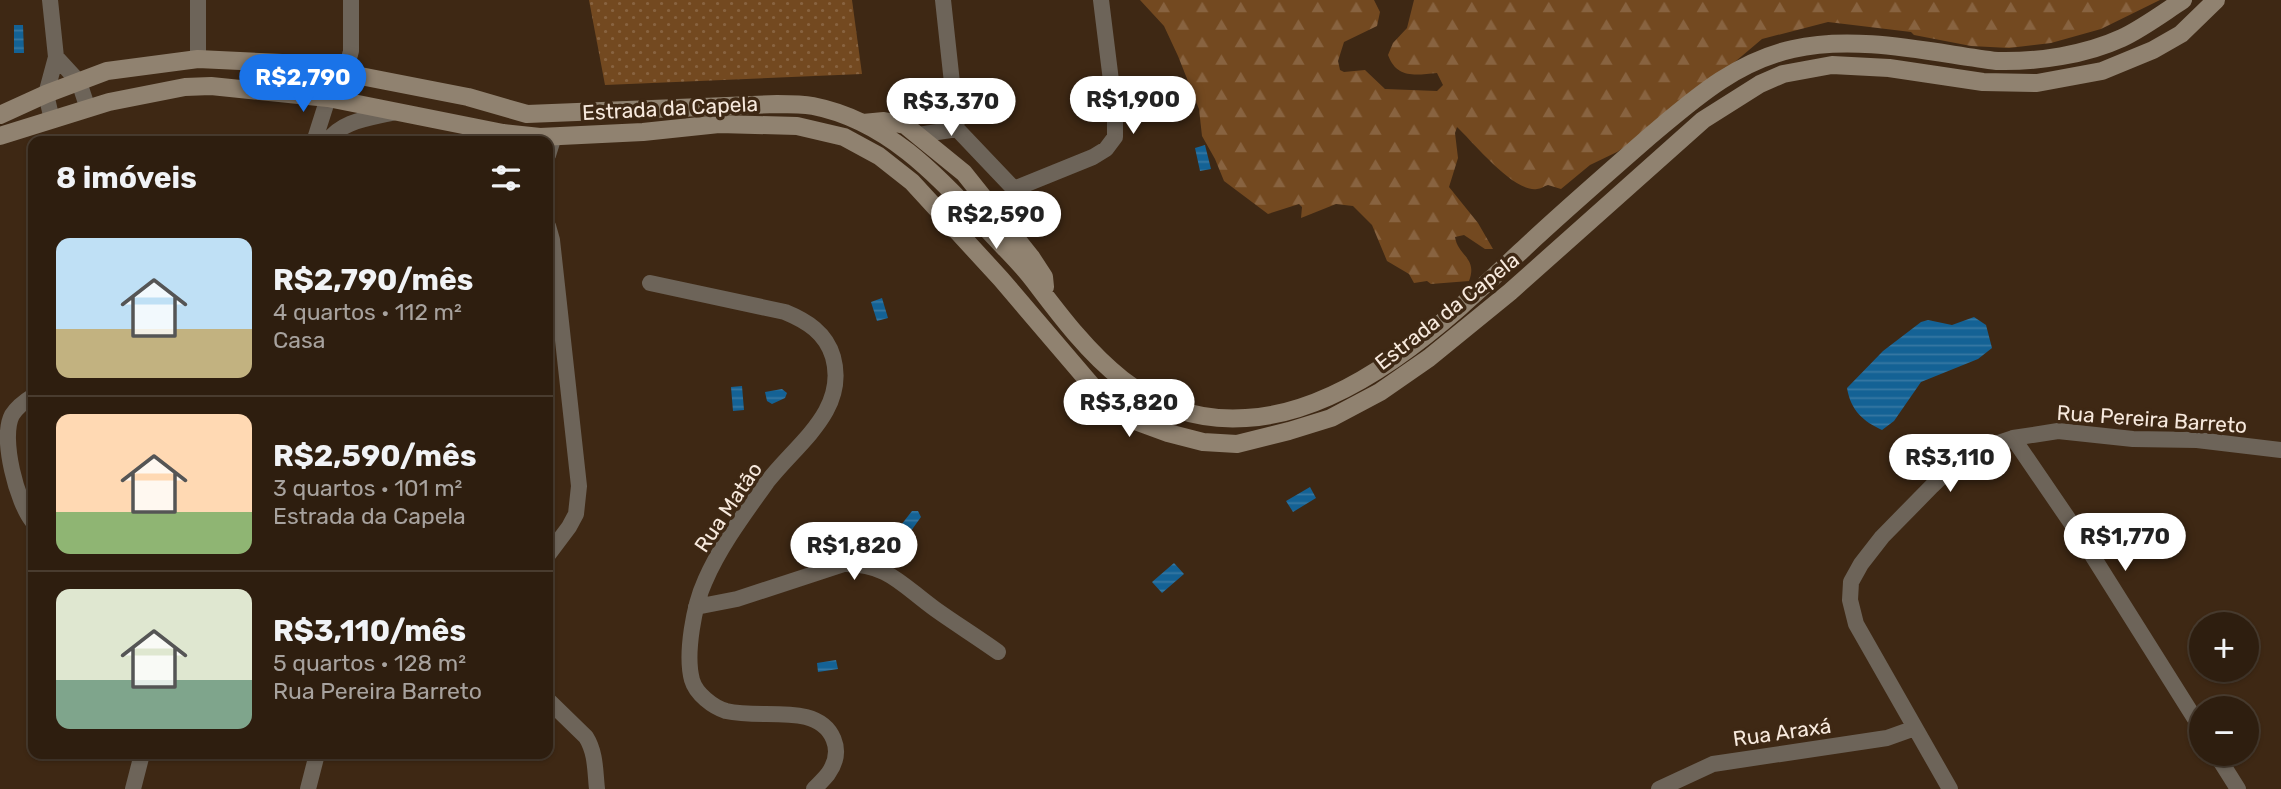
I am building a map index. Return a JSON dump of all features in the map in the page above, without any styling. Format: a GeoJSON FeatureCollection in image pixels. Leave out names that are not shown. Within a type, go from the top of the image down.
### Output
{"type":"FeatureCollection","features":[{"type":"Feature","properties":{"kind":"main road","name":"Estrada da Capela"},"geometry":{"type":"LineString","coordinates":[[0,115],[107,71],[198,59],[282,63],[345,73],[468,97],[527,114],[810,105],[844,114],[863,123],[892,139],[916,158],[958,198],[1033,279],[1045,298],[1107,368],[1148,398],[1208,418],[1248,418],[1296,408],[1335,395],[1382,367],[1435,328],[1597,182],[1698,95],[1731,72],[1794,48],[1854,43],[2022,62],[2071,53],[2120,39],[2183,0]]}},
{"type":"Feature","properties":{"kind":"main road","name":"Estrada da Capela"},"geometry":{"type":"LineString","coordinates":[[0,136],[109,102],[185,87],[211,86],[327,98],[503,133],[554,136],[643,132],[719,124],[797,127],[844,137],[879,156],[912,181],[1001,279],[1106,402],[1138,422],[1168,433],[1203,442],[1237,444],[1331,418],[1380,392],[1429,358],[1510,292],[1703,120],[1760,83],[1783,74],[1832,65],[1889,68],[1983,82],[2037,83],[2059,79],[2102,71],[2154,50],[2181,34],[2216,0]]}},
{"type":"Feature","properties":{"kind":"main road"},"geometry":{"type":"LineString","coordinates":[[863,123],[884,121],[905,125],[964,173],[1044,277],[1045,298]]}},
{"type":"Feature","properties":{"kind":"main road"},"geometry":{"type":"LineString","coordinates":[[1001,279],[1007,267],[1018,264]]}},
{"type":"Feature","properties":{"kind":"main road"},"geometry":{"type":"LineString","coordinates":[[1013,293],[1026,293],[1031,290],[1033,279]]}},
{"type":"Feature","properties":{"kind":"street"},"geometry":{"type":"LineString","coordinates":[[50,0],[56,57],[46,94],[52,120]]}},
{"type":"Feature","properties":{"kind":"street"},"geometry":{"type":"LineString","coordinates":[[198,0],[198,59]]}},
{"type":"Feature","properties":{"kind":"street"},"geometry":{"type":"LineString","coordinates":[[345,73],[351,51],[351,0]]}},
{"type":"Feature","properties":{"kind":"street"},"geometry":{"type":"LineString","coordinates":[[943,0],[957,129],[1014,189]]}},
{"type":"Feature","properties":{"kind":"street"},"geometry":{"type":"LineString","coordinates":[[1003,222],[1014,189],[1093,157],[1106,149],[1115,137],[1115,113],[1101,0]]}},
{"type":"Feature","properties":{"kind":"street"},"geometry":{"type":"LineString","coordinates":[[56,57],[79,82],[88,109]]}},
{"type":"Feature","properties":{"kind":"street"},"geometry":{"type":"LineString","coordinates":[[316,136],[327,98]]}},
{"type":"Feature","properties":{"kind":"street"},"geometry":{"type":"LineString","coordinates":[[333,136],[347,125],[395,112]]}},
{"type":"Feature","properties":{"kind":"street"},"geometry":{"type":"LineString","coordinates":[[918,135],[957,129]]}},
{"type":"Feature","properties":{"kind":"street"},"geometry":{"type":"LineString","coordinates":[[553,249],[579,486],[576,514],[553,548]]}},
{"type":"Feature","properties":{"kind":"street","name":"Rua Matão"},"geometry":{"type":"LineString","coordinates":[[650,283],[785,312],[803,320],[819,332],[830,349],[836,369],[835,389],[829,408],[768,481],[726,543],[705,581],[696,607],[689,658],[692,682],[707,701],[726,710],[804,716],[827,727],[837,749],[835,761],[828,775],[814,789]]}},
{"type":"Feature","properties":{"kind":"street"},"geometry":{"type":"LineString","coordinates":[[28,399],[12,416],[8,438],[15,483],[28,514]]}},
{"type":"Feature","properties":{"kind":"street","name":"Rua Pereira Barreto"},"geometry":{"type":"LineString","coordinates":[[1950,789],[1856,624],[1850,600],[1851,582],[1882,537],[1959,460],[2013,438],[2058,432],[2133,439],[2197,440],[2281,450]]}},
{"type":"Feature","properties":{"kind":"street"},"geometry":{"type":"LineString","coordinates":[[2013,438],[2080,536],[2189,709]]}},
{"type":"Feature","properties":{"kind":"street"},"geometry":{"type":"LineString","coordinates":[[696,607],[737,599],[844,564],[863,564],[891,574],[933,608],[999,652]]}},
{"type":"Feature","properties":{"kind":"street"},"geometry":{"type":"LineString","coordinates":[[553,705],[591,744],[597,789]]}},
{"type":"Feature","properties":{"kind":"street","name":"Rua Araxá"},"geometry":{"type":"LineString","coordinates":[[1659,789],[1713,764],[1887,738],[1915,728]]}},
{"type":"Feature","properties":{"kind":"street"},"geometry":{"type":"LineString","coordinates":[[132,789],[141,759]]}},
{"type":"Feature","properties":{"kind":"street"},"geometry":{"type":"LineString","coordinates":[[308,789],[316,759]]}},
{"type":"Feature","properties":{"kind":"street"},"geometry":{"type":"LineString","coordinates":[[2224,766],[2238,789]]}},
{"type":"Feature","properties":{"kind":"green space"},"geometry":{"type":"Polygon","coordinates":[[[589,0],[852,0],[862,74],[605,85],[589,0]]]}},
{"type":"Feature","properties":{"kind":"green space"},"geometry":{"type":"Polygon","coordinates":[[[1140,0],[1374,0],[1380,12],[1377,26],[1344,42],[1338,61],[1340,70],[1365,70],[1385,89],[1437,91],[1443,85],[1437,73],[1414,75],[1402,72],[1388,55],[1393,43],[1407,28],[1414,0],[2160,0],[2101,29],[2051,43],[2009,48],[1971,46],[1914,35],[1911,32],[1828,22],[1762,39],[1671,116],[1617,152],[1590,165],[1561,189],[1548,185],[1538,189],[1528,188],[1517,183],[1494,165],[1457,127],[1455,133],[1458,158],[1449,187],[1478,223],[1493,249],[1485,249],[1464,235],[1455,237],[1471,267],[1469,281],[1431,284],[1427,281],[1414,283],[1409,274],[1387,261],[1372,225],[1353,206],[1336,204],[1301,218],[1302,207],[1299,204],[1268,214],[1224,181],[1202,136],[1199,109],[1178,56],[1164,26],[1140,0]]]}},
{"type":"Feature","properties":{"kind":"water"},"geometry":{"type":"Polygon","coordinates":[[[14,25],[23,25],[24,53],[14,53],[14,25]]]}},
{"type":"Feature","properties":{"kind":"water"},"geometry":{"type":"Polygon","coordinates":[[[1205,145],[1211,169],[1200,171],[1195,148],[1205,145]]]}},
{"type":"Feature","properties":{"kind":"water"},"geometry":{"type":"Polygon","coordinates":[[[882,298],[888,318],[877,321],[871,302],[882,298]]]}},
{"type":"Feature","properties":{"kind":"water"},"geometry":{"type":"Polygon","coordinates":[[[1974,317],[1986,325],[1992,348],[1978,359],[1921,382],[1894,421],[1882,430],[1859,414],[1851,403],[1847,388],[1883,351],[1921,322],[1928,320],[1952,325],[1974,317]]]}},
{"type":"Feature","properties":{"kind":"water"},"geometry":{"type":"Polygon","coordinates":[[[742,386],[744,410],[733,411],[731,387],[742,386]]]}},
{"type":"Feature","properties":{"kind":"water"},"geometry":{"type":"Polygon","coordinates":[[[782,389],[787,393],[785,398],[772,404],[767,401],[765,392],[782,389]]]}},
{"type":"Feature","properties":{"kind":"water"},"geometry":{"type":"Polygon","coordinates":[[[1310,487],[1316,498],[1293,512],[1286,501],[1310,487]]]}},
{"type":"Feature","properties":{"kind":"water"},"geometry":{"type":"Polygon","coordinates":[[[912,511],[918,511],[921,517],[903,542],[895,543],[894,534],[912,511]]]}},
{"type":"Feature","properties":{"kind":"water"},"geometry":{"type":"Polygon","coordinates":[[[1174,563],[1184,574],[1162,593],[1152,582],[1174,563]]]}},
{"type":"Feature","properties":{"kind":"water"},"geometry":{"type":"Polygon","coordinates":[[[836,660],[838,669],[818,672],[817,663],[836,660]]]}}]}
